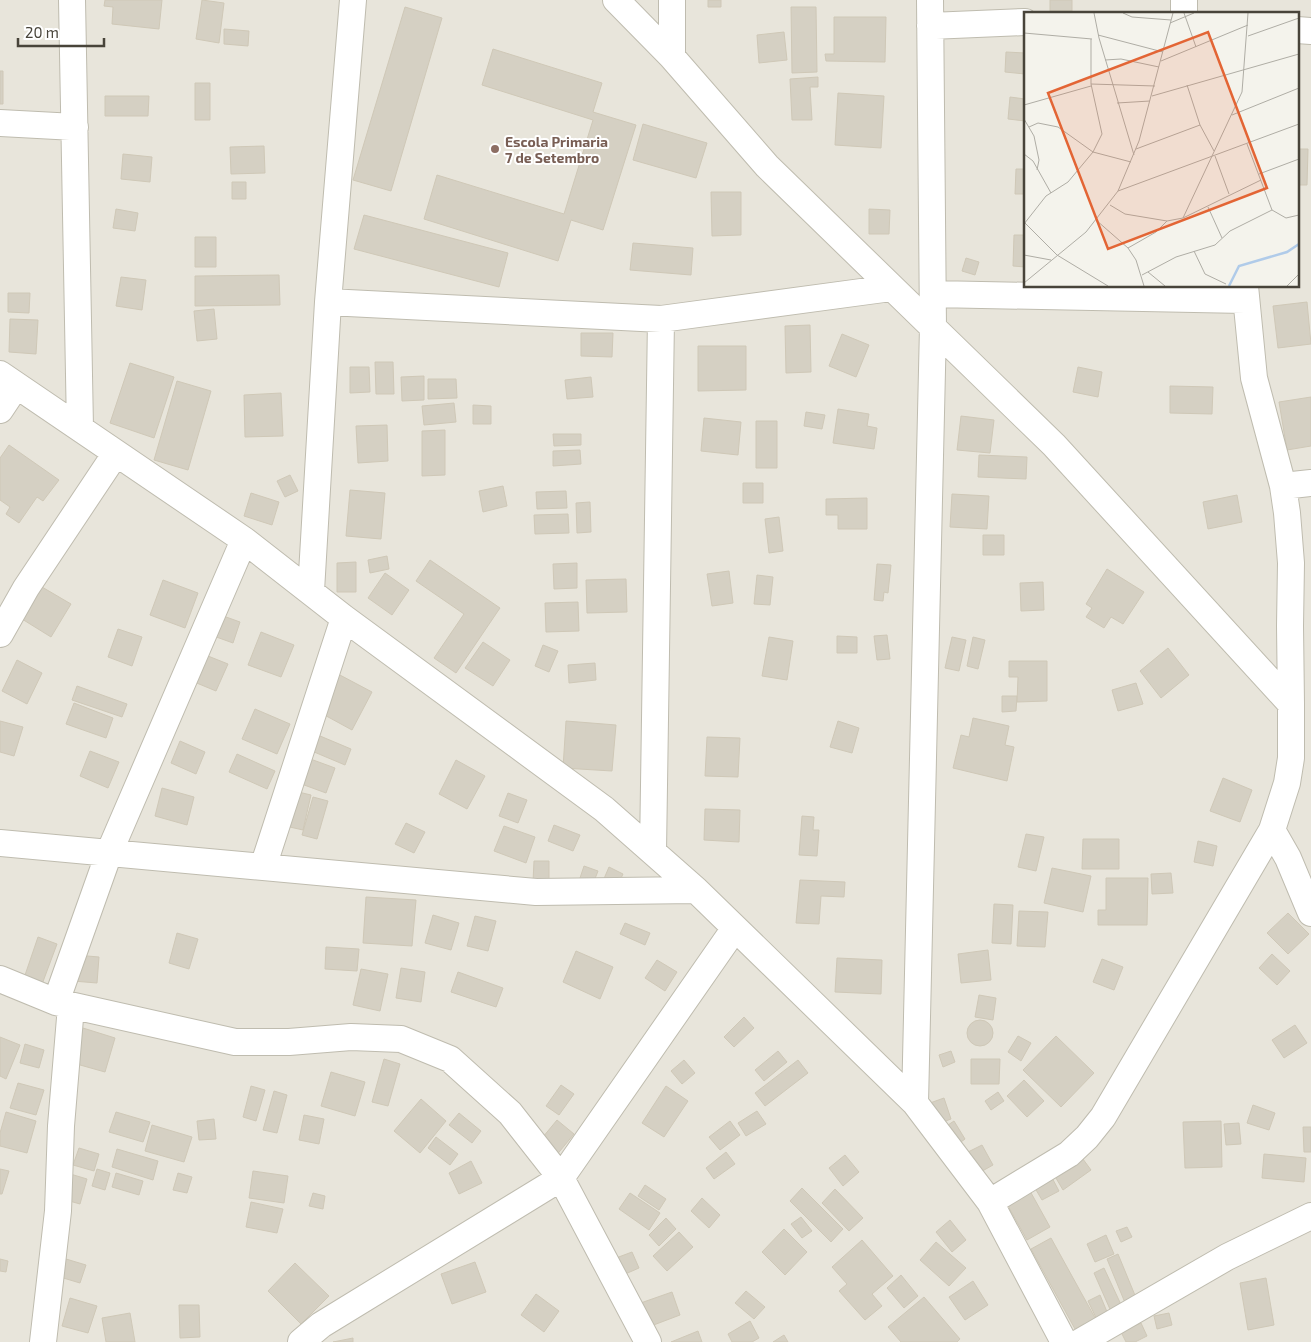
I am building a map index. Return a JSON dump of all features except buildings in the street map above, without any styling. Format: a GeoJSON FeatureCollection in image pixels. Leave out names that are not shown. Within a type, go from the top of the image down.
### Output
{"type":"FeatureCollection","features":[{"type":"Feature","properties":{"kind":"street"},"geometry":{"type":"LineString","coordinates":[[72,0],[80,428]]}},
{"type":"Feature","properties":{"kind":"street"},"geometry":{"type":"LineString","coordinates":[[311,591],[328,302],[353,0]]}},
{"type":"Feature","properties":{"kind":"street"},"geometry":{"type":"LineString","coordinates":[[616,0],[672,57],[767,166],[1054,445],[1291,704]]}},
{"type":"Feature","properties":{"kind":"street"},"geometry":{"type":"LineString","coordinates":[[672,0],[672,57]]}},
{"type":"Feature","properties":{"kind":"street"},"geometry":{"type":"LineString","coordinates":[[916,1103],[933,327],[930,0]]}},
{"type":"Feature","properties":{"kind":"street"},"geometry":{"type":"LineString","coordinates":[[930,26],[1024,22]]}},
{"type":"Feature","properties":{"kind":"street"},"geometry":{"type":"LineString","coordinates":[[1298,30],[1311,31]]}},
{"type":"Feature","properties":{"kind":"street"},"geometry":{"type":"LineString","coordinates":[[0,124],[74,127]]}},
{"type":"Feature","properties":{"kind":"street"},"geometry":{"type":"LineString","coordinates":[[328,302],[661,319],[891,288]]}},
{"type":"Feature","properties":{"kind":"street"},"geometry":{"type":"LineString","coordinates":[[933,294],[1245,293],[1254,378],[1283,486],[1292,563],[1290,626],[1292,758],[1287,783],[1272,830],[1098,1124],[1069,1154],[990,1202]]}},
{"type":"Feature","properties":{"kind":"street"},"geometry":{"type":"LineString","coordinates":[[653,852],[661,319]]}},
{"type":"Feature","properties":{"kind":"street"},"geometry":{"type":"LineString","coordinates":[[0,410],[8,380],[244,540],[344,618],[604,809],[696,890],[916,1103],[990,1202],[1064,1342]]}},
{"type":"Feature","properties":{"kind":"street"},"geometry":{"type":"LineString","coordinates":[[0,634],[26,588],[116,453]]}},
{"type":"Feature","properties":{"kind":"street"},"geometry":{"type":"LineString","coordinates":[[1283,486],[1311,482]]}},
{"type":"Feature","properties":{"kind":"street"},"geometry":{"type":"LineString","coordinates":[[43,1342],[58,1211],[64,1004],[109,854],[244,540]]}},
{"type":"Feature","properties":{"kind":"street"},"geometry":{"type":"LineString","coordinates":[[263,867],[344,618]]}},
{"type":"Feature","properties":{"kind":"street"},"geometry":{"type":"LineString","coordinates":[[1272,830],[1288,858],[1311,913]]}},
{"type":"Feature","properties":{"kind":"street"},"geometry":{"type":"LineString","coordinates":[[0,843],[536,892],[696,890]]}},
{"type":"Feature","properties":{"kind":"street"},"geometry":{"type":"LineString","coordinates":[[301,1342],[321,1324],[560,1178],[735,928]]}},
{"type":"Feature","properties":{"kind":"street"},"geometry":{"type":"LineString","coordinates":[[0,979],[64,1004],[235,1042],[289,1042],[351,1037],[401,1039],[450,1059],[510,1113],[560,1178],[648,1342]]}},
{"type":"Feature","properties":{"kind":"street"},"geometry":{"type":"LineString","coordinates":[[1080,1342],[1227,1257],[1311,1216]]}},
{"type":"Feature","properties":{"kind":"shaded area"},"geometry":{"type":"Polygon","coordinates":[[[0,0],[1311,0],[1311,1342],[0,1342],[0,0]]]}},
{"type":"Feature","properties":{"kind":"place","name":"Escola Primaria 7 de Setembro"},"geometry":{"type":"Point","coordinates":[495,149]}}]}
